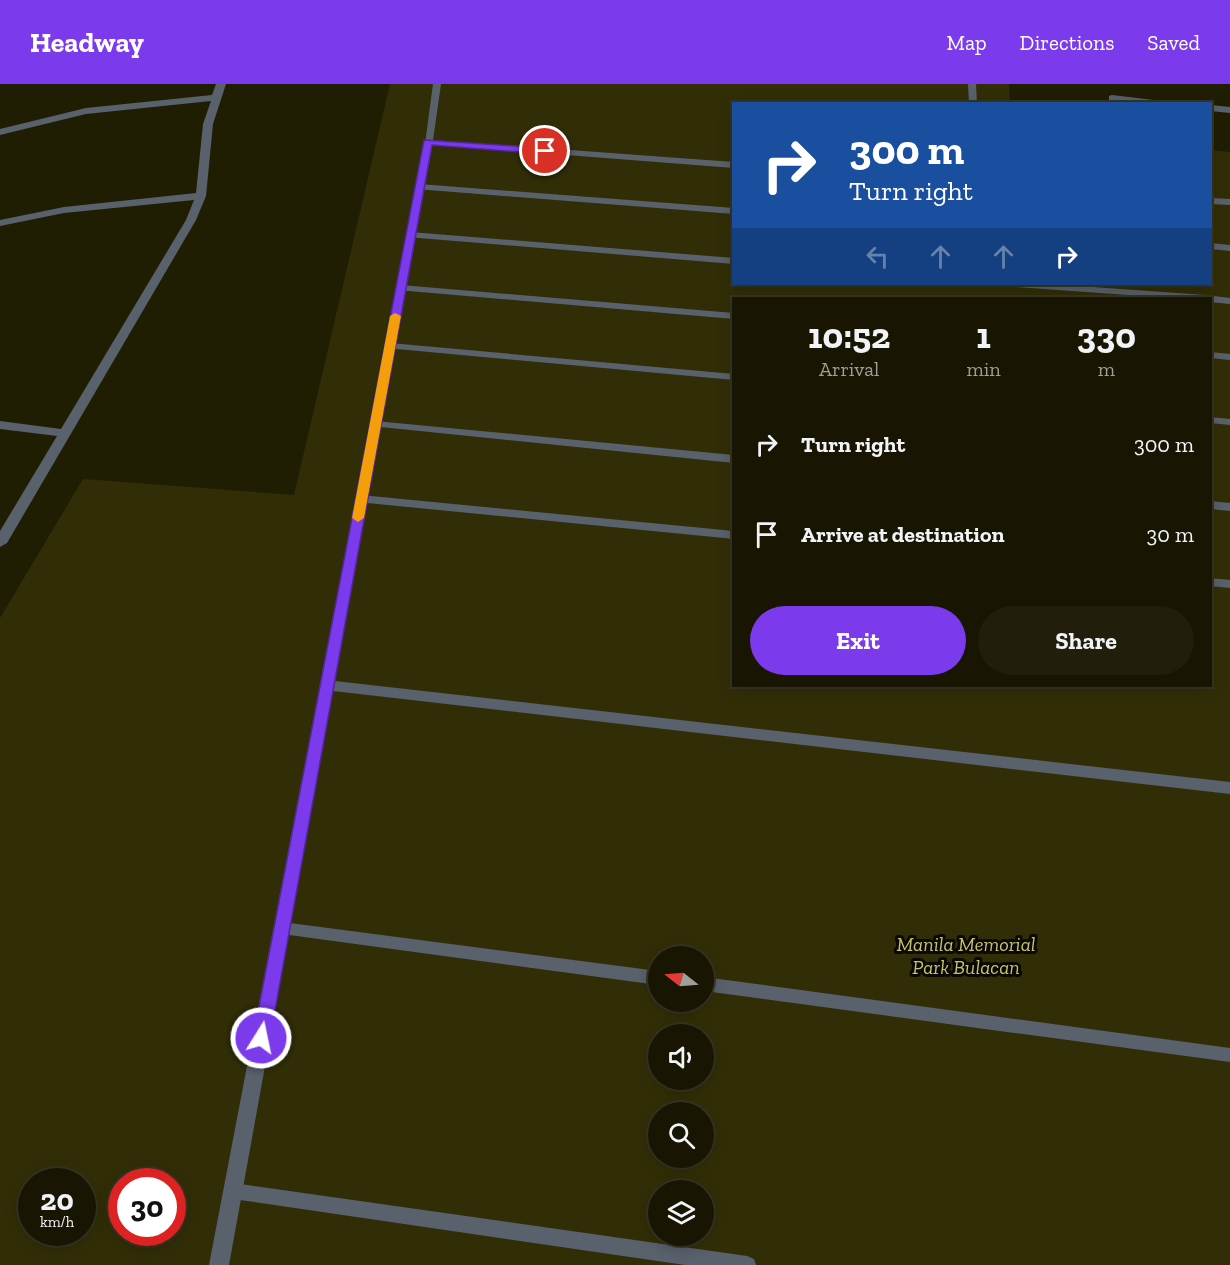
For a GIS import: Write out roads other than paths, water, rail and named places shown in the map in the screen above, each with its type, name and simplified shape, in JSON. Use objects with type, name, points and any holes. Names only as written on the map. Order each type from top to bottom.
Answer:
[{"type":"street","points":[[0,543],[191,220],[201,196],[208,124],[221,84]]},
{"type":"street","points":[[0,132],[86,111],[216,98]]},
{"type":"street","points":[[1112,98],[1145,102]]},
{"type":"street","points":[[1212,108],[1230,110]]},
{"type":"street","points":[[219,1265],[428,142]]},
{"type":"street","points":[[0,223],[64,210],[201,196]]},
{"type":"street","points":[[0,425],[66,433]]},
{"type":"street","points":[[327,685],[1230,788]]},
{"type":"lane","points":[[437,84],[428,142],[732,165]]},
{"type":"lane","points":[[972,84],[973,102]]},
{"type":"lane","points":[[419,187],[732,211]]},
{"type":"lane","points":[[1212,201],[1230,202]]},
{"type":"lane","points":[[410,235],[732,261]]},
{"type":"lane","points":[[1212,246],[1230,248]]},
{"type":"lane","points":[[1030,285],[1192,297]]},
{"type":"lane","points":[[401,288],[732,316]]},
{"type":"lane","points":[[1212,299],[1230,300]]},
{"type":"lane","points":[[390,346],[732,377]]},
{"type":"lane","points":[[1212,355],[1230,357]]},
{"type":"lane","points":[[1212,420],[1230,422]]},
{"type":"lane","points":[[375,424],[732,459]]},
{"type":"lane","points":[[361,499],[732,536]]},
{"type":"lane","points":[[1212,505],[1230,507]]},
{"type":"lane","points":[[1212,582],[1230,584]]},
{"type":"lane","points":[[282,928],[648,977]]},
{"type":"lane","points":[[714,985],[1230,1055]]},
{"type":"lane","points":[[233,1191],[747,1265]]},
{"type":"park label","name":"Manila Memorial Park Bulacan","points":[[966,956]]}]
